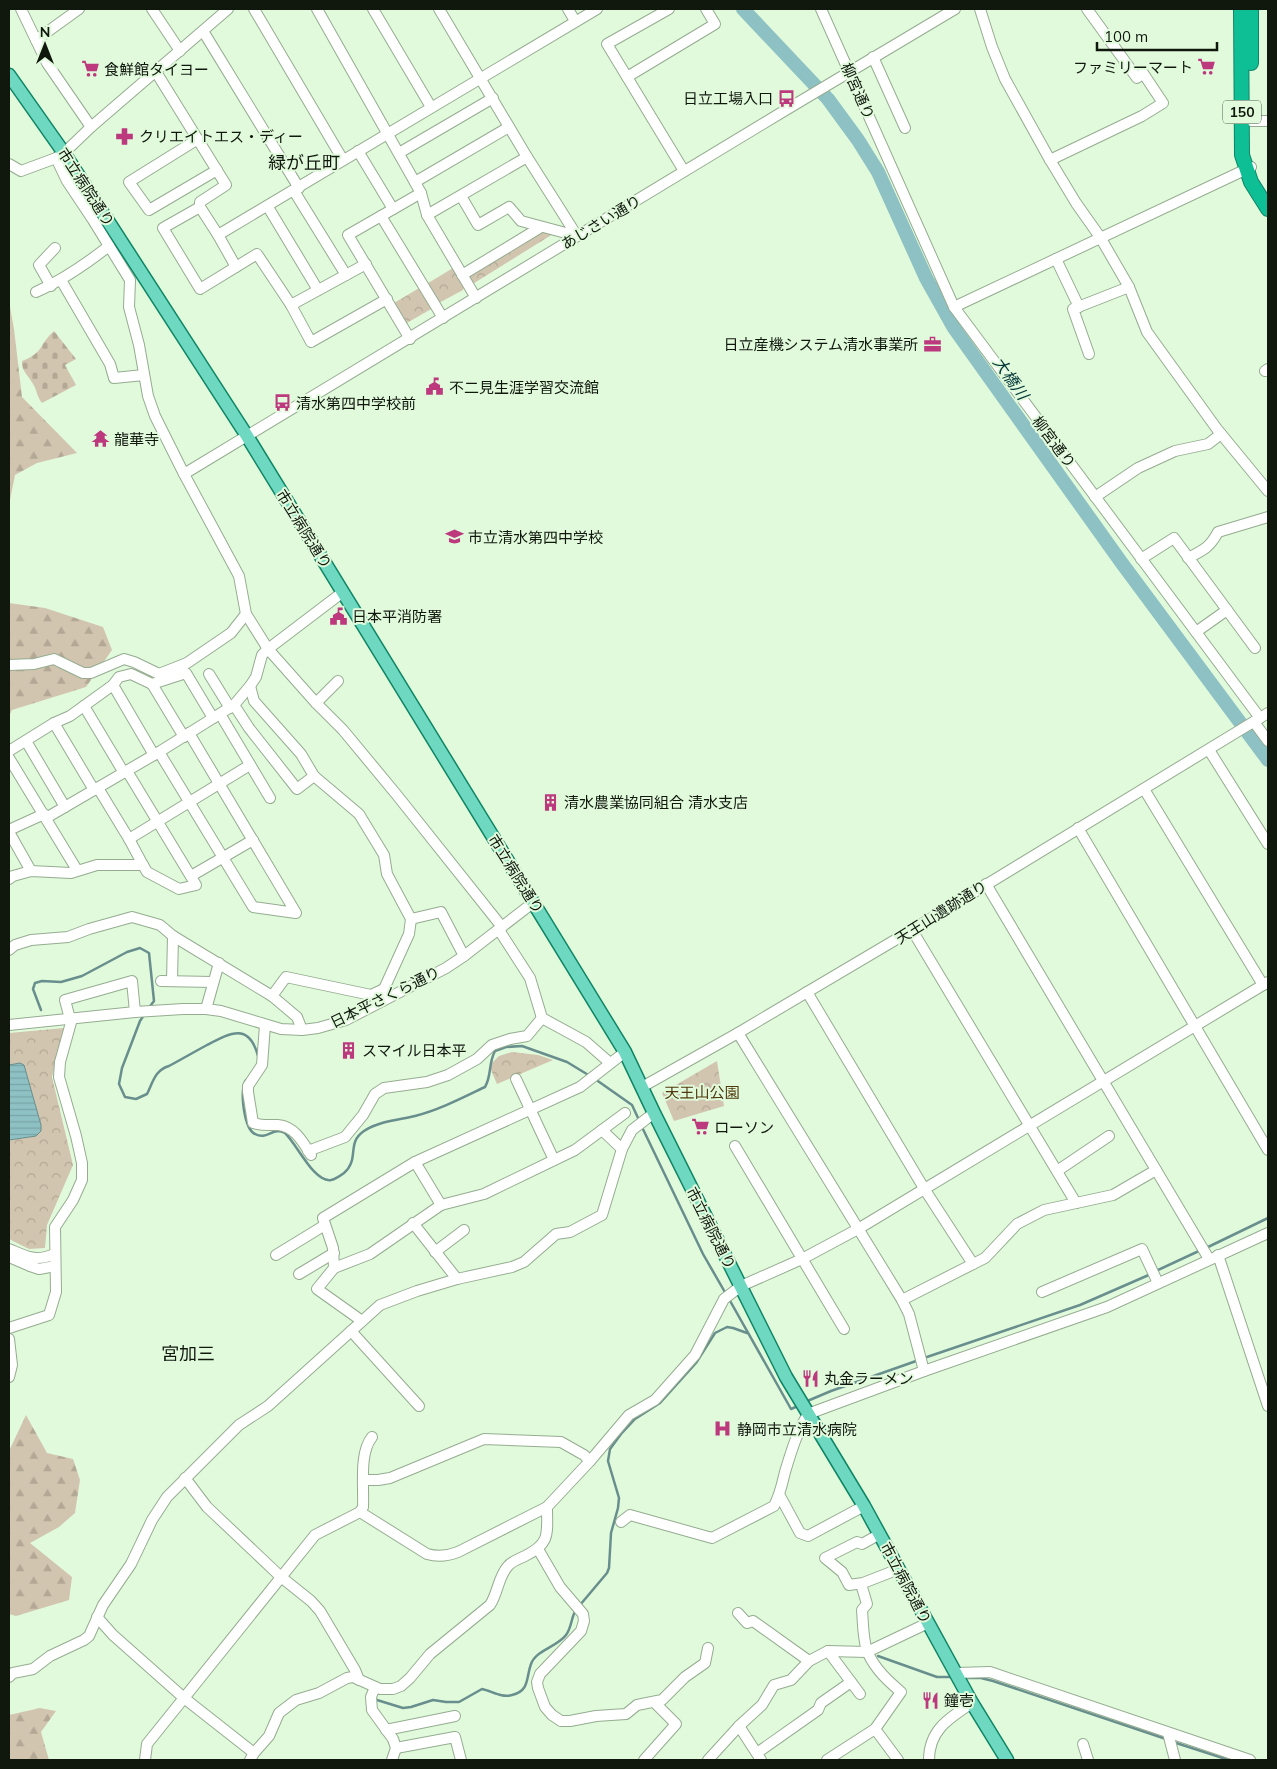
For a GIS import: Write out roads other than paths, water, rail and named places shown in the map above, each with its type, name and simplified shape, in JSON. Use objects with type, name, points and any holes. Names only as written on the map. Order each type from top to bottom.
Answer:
[{"type":"highway","name":"150","points":[[1241,9],[1242,155],[1249,168],[1268,193]]},
{"type":"highway","name":"150","points":[[1251,9],[1249,168],[1251,182],[1268,209]]},
{"type":"main road","name":"市立病院通り","points":[[9,74],[60,155],[247,436],[625,1052],[786,1377],[864,1506],[972,1703],[1007,1760]]},
{"type":"street","points":[[21,9],[47,63],[91,126]]},
{"type":"street","points":[[36,40],[80,9]]},
{"type":"street","points":[[152,9],[180,51]]},
{"type":"street","points":[[9,164],[21,171],[60,155],[91,126],[228,9]]},
{"type":"street","points":[[254,9],[343,160]]},
{"type":"street","points":[[317,9],[421,193],[427,216],[476,298]]},
{"type":"street","points":[[373,9],[431,107]]},
{"type":"street","points":[[439,9],[527,157],[577,236]]},
{"type":"street","points":[[568,9],[575,21]]},
{"type":"street","points":[[218,235],[268,207],[480,77],[597,9]]},
{"type":"street","points":[[669,9],[607,44],[684,171]]},
{"type":"street","points":[[627,77],[715,24],[706,9]]},
{"type":"street","name":"柳宮通り","points":[[821,9],[954,307],[1259,719],[1268,741]]},
{"type":"street","name":"あじさい通り","points":[[184,474],[410,339],[849,71],[955,9]]},
{"type":"street","points":[[980,9],[1005,79],[1050,160],[1076,203],[1100,237],[1129,287],[1147,332],[1221,434],[1268,491]]},
{"type":"street","points":[[1050,160],[1142,116],[1163,103],[1142,73],[1137,78],[1087,9]]},
{"type":"street","points":[[203,31],[346,275]]},
{"type":"street","points":[[873,57],[904,128]]},
{"type":"street","points":[[156,72],[226,185],[200,202],[200,207],[236,267]]},
{"type":"street","points":[[398,153],[493,98]]},
{"type":"street","points":[[1250,121],[1268,121]]},
{"type":"street","points":[[415,182],[509,127]]},
{"type":"street","points":[[198,139],[129,182],[149,210],[217,170]]},
{"type":"street","points":[[358,151],[393,209]]},
{"type":"street","points":[[60,155],[67,181],[130,280],[129,307],[139,345],[148,396],[155,416],[184,474],[239,576],[246,614],[268,649],[343,730],[501,928],[530,978],[542,1018],[586,1042],[610,1063]]},
{"type":"street","points":[[427,216],[527,157]]},
{"type":"street","points":[[954,307],[1249,168]]},
{"type":"street","points":[[410,339],[348,235],[421,193]]},
{"type":"street","points":[[461,196],[478,225],[510,207],[521,221],[577,236]]},
{"type":"street","points":[[200,207],[163,228],[200,289],[257,254],[291,305],[311,342],[387,299]]},
{"type":"street","points":[[268,207],[318,290]]},
{"type":"street","points":[[381,216],[443,318]]},
{"type":"street","points":[[462,275],[542,227]]},
{"type":"street","points":[[36,292],[51,286],[80,269],[109,246]]},
{"type":"street","points":[[51,286],[40,265],[55,248]]},
{"type":"street","points":[[1056,259],[1079,307]]},
{"type":"street","points":[[291,305],[366,264]]},
{"type":"street","points":[[61,280],[110,364],[114,378],[144,375]]},
{"type":"street","points":[[1089,354],[1073,310],[1129,287]]},
{"type":"street","points":[[1095,497],[1138,468],[1175,451],[1208,444],[1221,434]]},
{"type":"street","points":[[1188,558],[1207,549],[1218,532],[1268,517]]},
{"type":"street","points":[[1142,559],[1174,538],[1255,648]]},
{"type":"street","points":[[31,870],[9,831],[65,808],[232,706],[256,677],[262,655],[343,592]]},
{"type":"street","points":[[1196,632],[1227,610]]},
{"type":"street","points":[[9,665],[34,664],[54,659],[83,673],[91,673],[124,659],[159,674],[187,663],[231,633],[246,614]]},
{"type":"street","points":[[152,684],[186,673],[250,765],[270,798]]},
{"type":"street","points":[[9,751],[54,723],[70,716],[112,685],[119,677],[130,674],[152,684],[219,784],[296,913],[253,907],[189,802],[112,685]]},
{"type":"street","points":[[209,674],[296,789],[314,776]]},
{"type":"street","points":[[316,703],[338,681]]},
{"type":"street","points":[[250,686],[254,701],[301,754],[314,776],[359,814],[384,855],[387,874],[411,920],[409,934],[384,989],[383,1001]]},
{"type":"street","points":[[54,723],[129,839],[147,872],[179,889],[196,885],[158,821],[84,706]]},
{"type":"street","name":"天王山遺跡通り","points":[[642,1087],[738,1033],[912,930],[1078,828],[1239,733],[1259,719]]},
{"type":"street","points":[[26,741],[65,808]]},
{"type":"street","points":[[1209,750],[1268,844]]},
{"type":"street","points":[[9,758],[77,870]]},
{"type":"street","points":[[129,839],[250,765]]},
{"type":"street","points":[[360,1512],[427,1554],[444,1556],[458,1552],[547,1507],[630,1415],[655,1400],[695,1355],[724,1299],[740,1286],[802,1258],[858,1229],[1265,983],[1144,789]]},
{"type":"street","points":[[1078,828],[1268,1150]]},
{"type":"street","points":[[190,876],[253,840]]},
{"type":"street","points":[[10,875],[31,870],[70,873],[97,865],[143,865]]},
{"type":"street","points":[[986,884],[1156,1170],[1214,1257],[1268,1406]]},
{"type":"street","name":"日本平さくら通り","points":[[9,1025],[135,1012],[206,1009],[221,1011],[281,1029],[302,1030],[318,1028],[339,1022],[446,968],[534,902]]},
{"type":"street","points":[[411,920],[441,912],[464,956]]},
{"type":"street","points":[[9,950],[31,940],[68,937],[89,929],[132,918],[160,925],[173,936],[272,996],[297,1017],[302,1030]]},
{"type":"street","points":[[912,930],[1076,1203]]},
{"type":"street","points":[[172,981],[173,936]]},
{"type":"street","points":[[206,1009],[219,963]]},
{"type":"street","points":[[272,996],[286,977],[371,995],[384,989]]},
{"type":"street","points":[[9,1328],[49,1315],[56,1292],[55,1227],[73,1200],[82,1180],[82,1163],[76,1136],[59,1077],[60,1062],[71,1019],[64,1000],[132,981],[135,1012]]},
{"type":"street","points":[[161,981],[213,982]]},
{"type":"street","points":[[806,992],[925,1190],[973,1264]]},
{"type":"street","points":[[265,1025],[262,1065],[248,1086],[254,1124],[288,1127],[296,1134],[310,1153],[345,1137],[363,1115],[375,1094],[384,1088],[427,1082],[448,1075],[477,1059],[492,1045],[527,1036],[542,1018]]},
{"type":"street","points":[[738,1033],[902,1300],[909,1314],[924,1371]]},
{"type":"street","points":[[334,1268],[334,1253],[323,1218],[415,1162],[580,1087],[625,1052]]},
{"type":"street","points":[[516,1079],[554,1160]]},
{"type":"street","points":[[362,1321],[316,1289],[334,1268],[370,1254],[440,1205],[484,1194],[574,1150],[625,1113]]},
{"type":"street","points":[[9,1678],[13,1673],[33,1669],[50,1656],[89,1636],[103,1605],[131,1564],[157,1512],[167,1497],[239,1425],[268,1406],[380,1305],[457,1279],[512,1267],[524,1262],[556,1234],[570,1232],[602,1215],[622,1150],[632,1130],[654,1113]]},
{"type":"street","points":[[602,1130],[622,1150]]},
{"type":"street","points":[[1057,1171],[1109,1136]]},
{"type":"street","points":[[734,1146],[844,1329]]},
{"type":"street","points":[[415,1162],[440,1205]]},
{"type":"street","points":[[902,1300],[985,1258],[1017,1224],[1044,1210],[1113,1194],[1156,1170]]},
{"type":"street","points":[[413,1223],[457,1279]]},
{"type":"street","points":[[276,1255],[325,1225]]},
{"type":"street","points":[[435,1252],[464,1230]]},
{"type":"street","points":[[621,1522],[630,1515],[712,1538],[774,1506],[780,1496],[792,1450],[808,1414],[1107,1307],[1268,1232]]},
{"type":"street","points":[[9,1249],[40,1269],[55,1266]]},
{"type":"street","points":[[1042,1292],[1142,1249],[1158,1283]]},
{"type":"street","points":[[299,1274],[334,1253]]},
{"type":"street","points":[[9,1257],[31,1262],[55,1254]]},
{"type":"street","points":[[351,1331],[419,1406]]},
{"type":"street","points":[[9,1339],[12,1366],[9,1377]]},
{"type":"street","points":[[145,1760],[147,1744],[315,1535],[360,1512],[363,1506],[364,1456],[372,1437]]},
{"type":"street","points":[[364,1480],[390,1478],[484,1439],[561,1442],[584,1455],[590,1461]]},
{"type":"street","points":[[185,1478],[207,1507],[320,1611],[359,1680]]},
{"type":"street","points":[[780,1496],[800,1533],[808,1536],[864,1506]]},
{"type":"street","points":[[97,1617],[112,1635],[252,1756],[269,1736],[279,1713],[296,1700],[319,1693],[347,1678],[353,1677],[386,1690],[401,1686],[430,1654],[490,1605],[494,1600],[502,1575],[508,1566],[538,1549],[545,1540],[547,1507]]},
{"type":"street","points":[[880,1534],[862,1544],[857,1542],[825,1558],[842,1572],[849,1585],[861,1584],[898,1569]]},
{"type":"street","points":[[538,1549],[560,1587],[583,1614],[584,1621],[581,1631],[538,1678],[538,1688],[545,1707],[561,1721],[626,1714],[637,1705],[662,1700],[685,1677],[705,1663],[708,1648]]},
{"type":"street","points":[[827,1760],[875,1729],[901,1692],[876,1667],[867,1652],[862,1610],[867,1604],[861,1584]]},
{"type":"street","points":[[738,1614],[747,1623],[753,1621],[809,1661]]},
{"type":"street","points":[[708,1760],[739,1726],[762,1705],[774,1685],[791,1680],[809,1661],[828,1651],[867,1652],[928,1623]]},
{"type":"street","points":[[828,1651],[860,1694]]},
{"type":"street","points":[[956,1673],[990,1672],[1250,1760]]},
{"type":"street","points":[[739,1726],[759,1757],[818,1710],[821,1703],[851,1682]]},
{"type":"street","points":[[375,1687],[371,1697],[372,1710],[393,1739],[396,1748],[392,1760]]},
{"type":"street","points":[[644,1760],[676,1724],[654,1702]]},
{"type":"street","points":[[929,1760],[930,1746],[937,1730],[972,1703]]},
{"type":"street","points":[[386,1730],[455,1716]]},
{"type":"street","points":[[875,1729],[897,1760]]},
{"type":"street","points":[[1168,1733],[1174,1760]]},
{"type":"street","points":[[396,1748],[455,1737],[461,1760]]},
{"type":"street","points":[[1082,1744],[1088,1760]]},
{"type":"water","points":[[20,1063],[24,1065],[41,1131],[36,1136],[9,1140],[9,1065]]},
{"type":"waterway","name":"大橋川","points":[[743,9],[828,99],[858,140],[878,172],[926,278],[954,328],[1121,562],[1268,760]]},
{"type":"waterway","points":[[41,1010],[33,989],[35,983],[42,981],[61,982],[82,976],[127,952],[140,948],[149,953],[154,1001],[148,1009]]},
{"type":"waterway","points":[[144,1015],[122,1068],[119,1084],[125,1097],[136,1099],[147,1094],[160,1070],[231,1034],[244,1034],[249,1038],[258,1056]]},
{"type":"waterway","points":[[246,1080],[243,1100],[245,1117],[251,1131],[262,1136],[278,1131],[285,1133],[312,1169],[318,1175],[331,1180],[349,1168],[356,1141],[364,1131],[382,1123],[433,1110],[485,1087],[495,1051],[506,1047],[522,1046],[567,1062],[590,1076]]},
{"type":"waterway","points":[[595,1079],[632,1105],[639,1120]]},
{"type":"waterway","points":[[641,1125],[703,1254],[726,1294]]},
{"type":"waterway","points":[[1206,1248],[1268,1218]]},
{"type":"waterway","points":[[1156,1271],[1201,1250]]},
{"type":"waterway","points":[[924,1358],[1080,1305],[1151,1274]]},
{"type":"waterway","points":[[729,1299],[791,1409],[798,1406]]},
{"type":"waterway","points":[[580,1605],[607,1573],[609,1568],[611,1533],[619,1498],[608,1461],[610,1449],[635,1419],[660,1403],[696,1363],[715,1333],[727,1327],[747,1333]]},
{"type":"waterway","points":[[805,1402],[919,1360]]},
{"type":"waterway","points":[[377,1700],[403,1708],[433,1700],[459,1702],[482,1689],[504,1696],[518,1693],[525,1687],[534,1659],[566,1635],[576,1610]]},
{"type":"waterway","points":[[878,1656],[937,1677],[953,1677]]},
{"type":"waterway","points":[[963,1678],[981,1678],[993,1681],[1166,1739]]},
{"type":"waterway","points":[[1173,1742],[1229,1760]]},
{"type":"place","name":"ファミリーマート","points":[[1207,67]]},
{"type":"place","name":"食鮮館タイヨー","points":[[90,69]]},
{"type":"place","name":"日立工場入口","points":[[787,98]]},
{"type":"place","name":"クリエイトエス・ディー","points":[[125,136]]},
{"type":"place","name":"日立産機システム清水事業所","points":[[932,344]]},
{"type":"place","name":"不二見生涯学習交流館","points":[[435,387]]},
{"type":"place","name":"清水第四中学校前","points":[[282,403]]},
{"type":"place","name":"龍華寺","points":[[100,439]]},
{"type":"place","name":"市立清水第四中学校","points":[[454,537]]},
{"type":"place","name":"日本平消防署","points":[[338,616]]},
{"type":"place","name":"清水農業協同組合 清水支店","points":[[550,802]]},
{"type":"place","name":"スマイル日本平","points":[[348,1050]]},
{"type":"place","name":"ローソン","points":[[700,1127]]},
{"type":"place","name":"丸金ラーメン","points":[[810,1378]]},
{"type":"place","name":"静岡市立清水病院","points":[[723,1429]]},
{"type":"place","name":"鐘壱","points":[[930,1700]]},
{"type":"district","name":"緑が丘町","points":[[304,162]]},
{"type":"district","name":"宮加三","points":[[188,1353]]},
{"type":"park label","name":"天王山公園","points":[[702,1092]]}]
